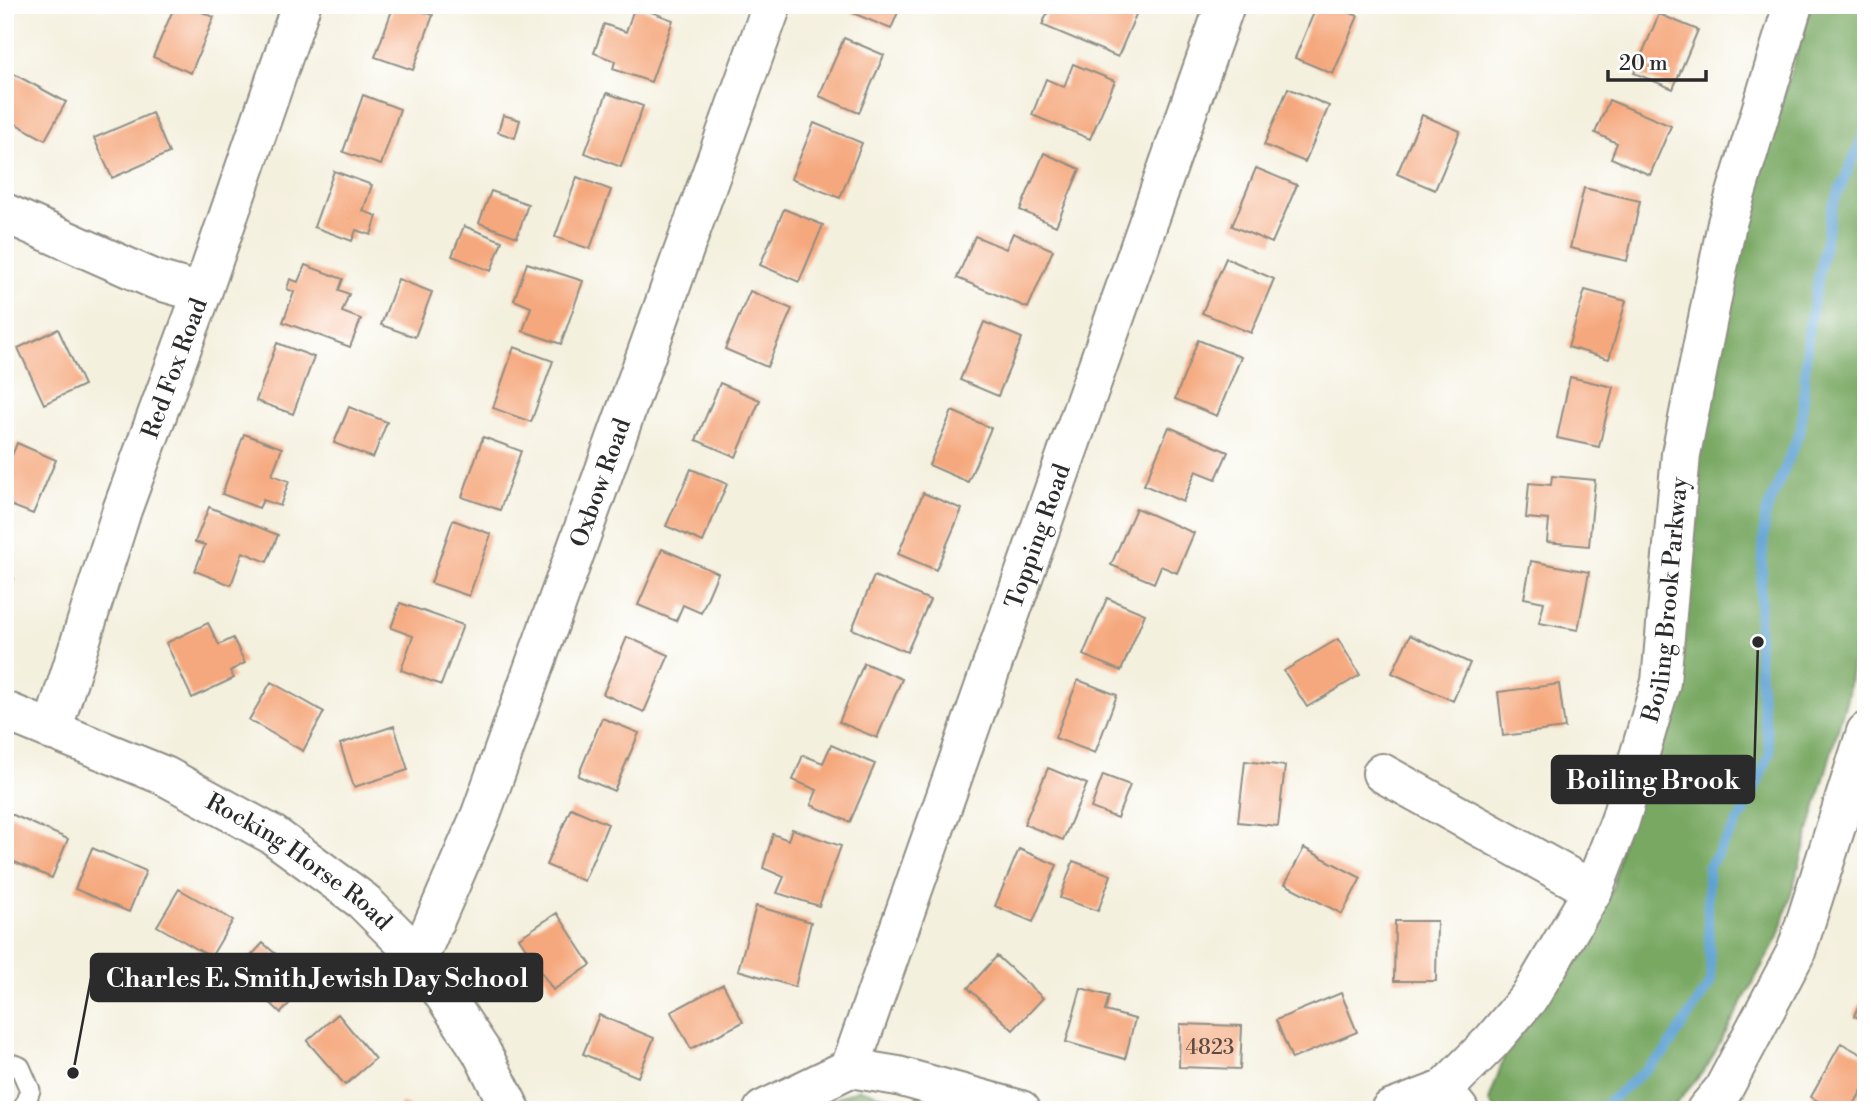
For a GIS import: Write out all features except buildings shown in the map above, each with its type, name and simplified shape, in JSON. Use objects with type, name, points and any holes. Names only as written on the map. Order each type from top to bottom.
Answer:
[{"type":"street","name":"Red Fox Road","points":[[52,731],[122,510],[202,293],[301,5]]},
{"type":"street","name":"Oxbow Road","points":[[419,957],[481,814],[772,5]]},
{"type":"street","name":"Topping Road","points":[[850,1068],[1225,5]]},
{"type":"street","name":"Boiling Brook Parkway","points":[[1390,1110],[1451,1100],[1492,1041],[1531,995],[1593,890],[1620,821],[1661,682],[1681,454],[1727,223],[1793,5]]},
{"type":"street","points":[[5,213],[156,280],[202,293]]},
{"type":"street","name":"Rocking Horse Road","points":[[5,711],[165,776],[273,835],[363,901],[419,957],[481,1051],[511,1110]]},
{"type":"street","points":[[1706,1110],[1723,1090],[1796,952],[1866,732]]},
{"type":"street","points":[[1382,774],[1593,890]]},
{"type":"street","points":[[763,1110],[850,1068],[898,1076],[1021,1110]]},
{"type":"lane","points":[[5,1062],[20,1067],[30,1090],[23,1110]]},
{"type":"green space","points":[[1811,5],[1866,5],[1866,548],[1848,694],[1780,933],[1707,1067],[1671,1110],[1496,1110],[1489,1101],[1506,1051],[1587,939],[1613,886],[1745,224]]},
{"type":"green space","points":[[859,1089],[933,1110],[807,1110]]},
{"type":"waterway","points":[[1599,1110],[1663,1055],[1711,982],[1708,868],[1746,809],[1770,753],[1762,702],[1758,642],[1765,516],[1801,429],[1808,332],[1832,207],[1866,130]]},
{"type":"place","name":"Boiling Brook","points":[[1758,642]]},
{"type":"place","name":"Charles E. Smith Jewish Day School","points":[[73,1073]]}]
